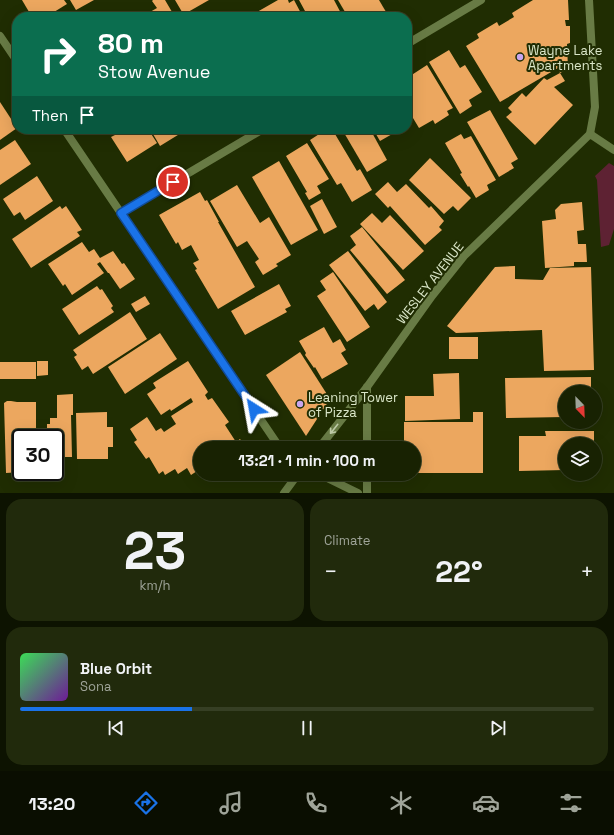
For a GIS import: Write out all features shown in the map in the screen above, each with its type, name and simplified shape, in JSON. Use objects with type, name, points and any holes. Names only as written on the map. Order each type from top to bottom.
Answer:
[{"type":"street","points":[[412,41],[481,0]]},
{"type":"street","points":[[589,0],[595,106],[590,134],[614,150]]},
{"type":"street","points":[[0,36],[12,54]]},
{"type":"street","points":[[67,134],[275,441]]},
{"type":"street","points":[[121,213],[255,134]]},
{"type":"street","name":"WESLEY AVENUE","points":[[324,441],[367,387],[432,296],[464,256],[590,134]]},
{"type":"street","points":[[367,387],[367,441]]},
{"type":"street","points":[[284,493],[293,481]]},
{"type":"street","points":[[333,481],[358,493]]},
{"type":"street","points":[[367,481],[367,493]]},
{"type":"shaded area","points":[[609,163],[614,166],[614,229],[609,245],[601,247],[597,180],[595,176]]},
{"type":"building","points":[[22,0],[64,0],[67,4],[54,12],[29,12]]},
{"type":"building","points":[[70,0],[94,0],[76,10]]},
{"type":"building","points":[[165,0],[172,12],[150,12],[157,8],[152,1]]},
{"type":"building","points":[[175,0],[209,0],[188,12],[182,12]]},
{"type":"building","points":[[278,0],[288,0],[289,3],[294,0],[300,12],[257,12]]},
{"type":"building","points":[[299,0],[334,0],[340,12],[304,12],[305,11]]},
{"type":"building","points":[[338,0],[379,0],[386,12],[345,12]]},
{"type":"building","name":"Wayne Lake Apartments","points":[[533,0],[568,0],[569,20],[565,20],[566,26],[570,26],[570,43],[567,44],[568,69],[560,73],[558,68],[500,102],[466,46],[479,38],[477,34],[497,22],[499,26],[514,17],[512,13]]},
{"type":"building","points":[[449,50],[460,68],[465,65],[482,92],[469,100],[472,106],[460,114],[429,62]]},
{"type":"building","points":[[427,65],[453,108],[447,111],[449,115],[435,124],[433,120],[419,128],[412,116],[412,75]]},
{"type":"building","points":[[560,73],[565,81],[554,87],[573,105],[535,145],[506,117],[512,112],[508,108],[522,93],[526,97],[544,78],[547,80]]},
{"type":"building","points":[[0,102],[12,120],[12,132],[0,140]]},
{"type":"building","points":[[490,110],[518,159],[511,163],[514,168],[499,177],[467,122]]},
{"type":"building","points":[[114,134],[151,134],[157,143],[127,162],[111,137]]},
{"type":"building","points":[[153,134],[180,134],[160,146]]},
{"type":"building","points":[[319,134],[335,134],[357,171],[360,169],[372,190],[352,202],[341,183],[337,185],[310,140]]},
{"type":"building","points":[[345,134],[373,134],[387,160],[367,172]]},
{"type":"building","points":[[376,134],[392,134],[380,141]]},
{"type":"building","points":[[461,134],[464,139],[471,136],[496,180],[487,185],[489,190],[476,198],[460,174],[462,173],[445,143]]},
{"type":"building","points":[[15,140],[31,164],[0,185],[0,150]]},
{"type":"building","points":[[307,143],[329,179],[317,186],[321,193],[309,200],[305,193],[307,192],[286,156]]},
{"type":"building","points":[[430,158],[471,198],[458,211],[453,206],[444,214],[409,180]]},
{"type":"building","points":[[279,161],[318,230],[291,245],[252,177]]},
{"type":"building","points":[[37,176],[53,201],[25,220],[20,212],[14,216],[3,199]]},
{"type":"building","points":[[388,182],[397,192],[406,184],[429,208],[431,206],[444,221],[439,227],[442,230],[425,245],[390,206],[388,208],[375,194]]},
{"type":"building","points":[[237,185],[260,223],[269,217],[291,255],[276,264],[278,266],[263,275],[255,262],[259,259],[247,241],[237,247],[210,201]]},
{"type":"building","points":[[200,192],[205,201],[207,200],[255,287],[218,309],[195,270],[197,269],[193,263],[199,260],[191,245],[182,250],[178,242],[176,244],[159,215]]},
{"type":"building","points":[[322,199],[337,227],[324,234],[310,206]]},
{"type":"building","points":[[582,202],[584,230],[577,231],[578,244],[586,244],[587,262],[574,262],[574,266],[545,268],[542,221],[556,219],[555,210],[561,204]]},
{"type":"building","points":[[60,206],[62,209],[66,206],[82,230],[77,232],[80,236],[31,268],[12,239]]},
{"type":"building","points":[[372,213],[382,223],[390,215],[424,251],[403,270],[360,224]]},
{"type":"building","points":[[362,227],[405,280],[387,294],[350,250],[356,245],[350,236]]},
{"type":"building","points":[[82,242],[89,252],[94,249],[100,258],[113,251],[122,264],[124,263],[135,279],[120,289],[100,262],[97,264],[104,273],[72,295],[65,284],[63,286],[48,264]]},
{"type":"building","points":[[348,251],[387,302],[378,310],[374,304],[365,311],[329,265]]},
{"type":"building","points":[[515,266],[515,279],[543,280],[550,268],[591,267],[594,370],[544,371],[542,330],[456,333],[447,326],[495,267]]},
{"type":"building","points":[[333,272],[370,327],[347,342],[317,296],[326,290],[320,281]]},
{"type":"building","points":[[279,284],[291,306],[285,309],[287,312],[245,335],[231,311]]},
{"type":"building","points":[[97,286],[100,290],[102,289],[113,306],[111,308],[114,312],[79,335],[62,309]]},
{"type":"building","points":[[145,296],[150,304],[136,312],[131,304]]},
{"type":"building","points":[[130,312],[147,339],[93,374],[88,366],[82,370],[74,357],[77,355],[73,350]]},
{"type":"building","points":[[324,327],[333,343],[340,339],[346,350],[341,353],[348,364],[322,379],[315,367],[314,368],[305,355],[306,353],[299,341]]},
{"type":"building","points":[[160,333],[177,359],[125,394],[108,367]]},
{"type":"building","points":[[449,337],[478,337],[478,359],[449,359]]},
{"type":"building","points":[[300,352],[330,399],[306,436],[266,375]]},
{"type":"building","points":[[37,361],[48,361],[48,375],[37,376]]},
{"type":"building","points":[[188,361],[208,392],[205,395],[208,400],[212,398],[229,422],[225,425],[235,441],[193,441],[193,474],[191,475],[187,468],[178,474],[175,469],[165,475],[163,471],[159,474],[149,457],[146,459],[134,442],[137,440],[130,429],[147,417],[156,431],[161,428],[164,432],[176,424],[171,416],[193,402],[191,398],[171,411],[170,409],[161,415],[147,394],[156,388],[153,383]]},
{"type":"building","points":[[0,362],[36,362],[36,379],[0,379]]},
{"type":"building","points":[[459,373],[460,419],[405,421],[405,396],[434,396],[433,374]]},
{"type":"building","points":[[591,377],[591,385],[558,385],[558,417],[506,418],[505,378]]},
{"type":"building","points":[[73,394],[73,415],[71,415],[72,457],[64,457],[64,429],[47,429],[47,424],[50,424],[50,418],[57,418],[57,395]]},
{"type":"building","points":[[7,401],[36,402],[36,429],[12,429],[12,473],[6,473],[4,403]]},
{"type":"building","points":[[107,412],[107,427],[113,427],[113,447],[108,447],[108,459],[77,459],[76,413]]},
{"type":"building","points":[[473,412],[483,412],[483,473],[421,473],[421,441],[404,441],[404,422],[473,422]]},
{"type":"building","points":[[545,431],[594,431],[594,437],[558,437],[558,470],[519,471],[519,436],[546,436]]},
{"type":"place","name":"Wayne Lake Apartments","points":[[520,57]]},
{"type":"place","name":"Leaning Tower of Pizza","points":[[300,404]]},
{"type":"route","points":[[173,182],[121,213],[254,409]]}]
